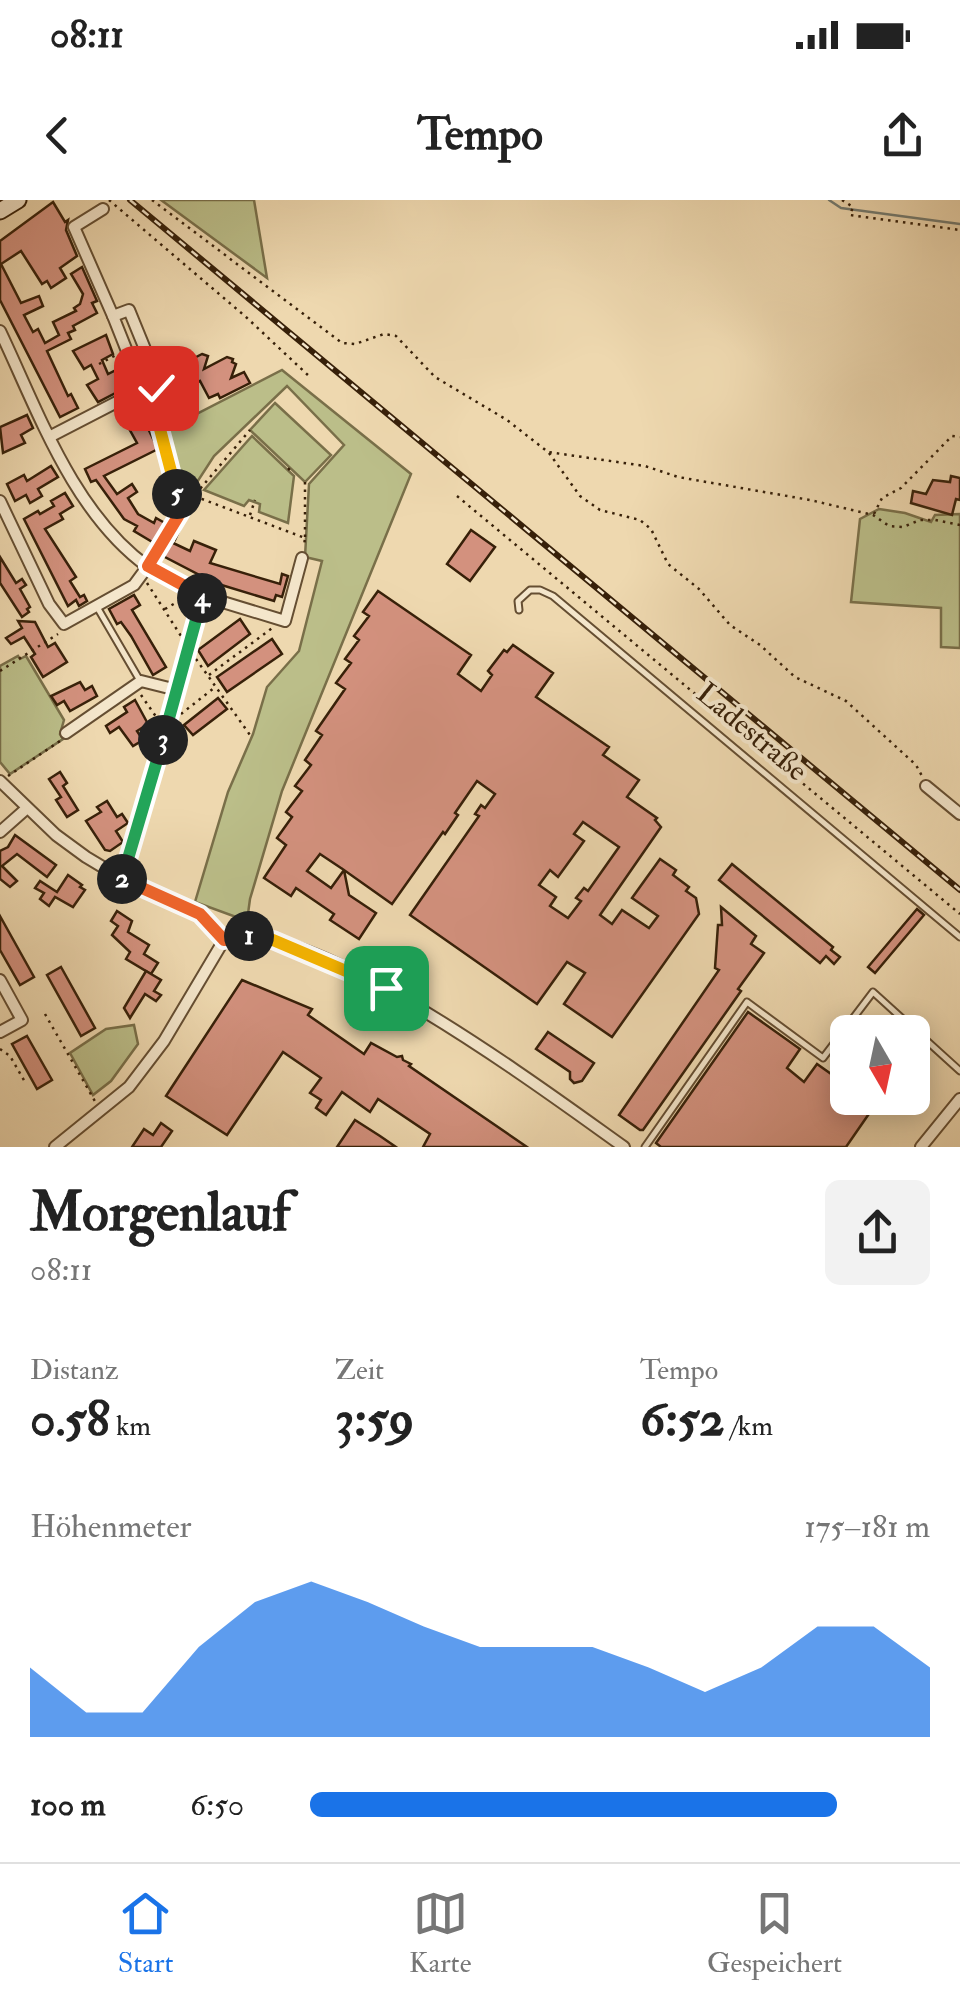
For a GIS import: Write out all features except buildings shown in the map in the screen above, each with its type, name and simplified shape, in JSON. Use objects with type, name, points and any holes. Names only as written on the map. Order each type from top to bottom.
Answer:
[{"type":"street","points":[[106,204],[74,227],[126,350],[149,389]]},
{"type":"street","points":[[51,436],[158,382],[128,310],[113,316]]},
{"type":"street","points":[[1,337],[76,486],[101,519],[148,566],[199,594],[284,621],[302,558]]},
{"type":"street","points":[[0,501],[50,604],[64,624],[134,585],[148,566]]},
{"type":"street","points":[[121,878],[128,866],[166,731],[199,594]]},
{"type":"street","points":[[66,733],[141,682],[177,690]]},
{"type":"street","points":[[4,778],[26,809],[56,835],[121,878],[200,914],[224,940]]},
{"type":"street","points":[[926,786],[960,814]]},
{"type":"street","points":[[0,832],[26,809]]},
{"type":"street","points":[[224,940],[250,936],[273,940],[386,988],[509,1065],[624,1147]]},
{"type":"street","points":[[56,1147],[129,1087],[185,1008],[224,940]]},
{"type":"street","points":[[0,980],[22,1020],[0,1032]]},
{"type":"street","points":[[921,1147],[960,1098]]},
{"type":"lane","name":"Ladestraße","points":[[519,610],[518,601],[530,590],[554,596],[960,937]]},
{"type":"lane","points":[[97,607],[141,682]]},
{"type":"lane","points":[[645,1147],[747,1002],[823,1058],[873,992],[960,1071]]},
{"type":"path","points":[[152,200],[342,343],[355,344],[384,334],[396,336],[435,377],[508,420],[548,452],[580,496],[600,510],[640,520],[651,529],[668,564],[699,589],[730,626],[760,644],[795,677],[846,701],[916,764],[926,786]]},
{"type":"path","points":[[842,200],[852,207],[850,215],[960,230]]},
{"type":"path","points":[[106,204],[246,316],[310,377]]},
{"type":"path","points":[[98,364],[126,350]]},
{"type":"path","points":[[149,389],[176,402],[198,391]]},
{"type":"path","points":[[149,389],[182,510]]},
{"type":"path","points":[[148,566],[182,510],[250,430]]},
{"type":"path","points":[[874,515],[882,498],[901,488],[952,436],[960,438]]},
{"type":"path","points":[[548,452],[645,466],[678,477],[810,500],[874,515],[889,526],[903,527],[920,520],[960,525]]},
{"type":"path","points":[[302,558],[305,482]]},
{"type":"path","points":[[175,487],[305,538]]},
{"type":"path","points":[[200,498],[204,490]]},
{"type":"path","points":[[457,496],[960,914]]},
{"type":"path","points":[[249,517],[255,500]]},
{"type":"path","points":[[285,531],[288,523]]},
{"type":"path","points":[[164,610],[199,594]]},
{"type":"path","points":[[208,676],[273,629],[278,619]]},
{"type":"path","points":[[0,671],[60,633],[64,624]]},
{"type":"path","points":[[141,682],[140,692],[166,731]]},
{"type":"path","points":[[173,720],[216,687]]},
{"type":"path","points":[[4,778],[63,739],[66,733]]},
{"type":"path","points":[[45,1014],[96,1105]]},
{"type":"path","points":[[0,1049],[10,1056],[24,1082]]},
{"type":"green space","points":[[161,200],[254,200],[267,278]]},
{"type":"green space","points":[[282,370],[411,474],[282,791],[247,921],[195,902],[228,792],[253,734],[267,687],[299,651],[322,561],[305,557],[309,484],[344,445],[287,386],[214,456],[177,513],[158,434]]},
{"type":"green space","points":[[275,403],[331,455],[305,482],[250,430]]},
{"type":"green space","points":[[252,436],[294,476],[288,523],[259,512],[260,504],[249,500],[244,506],[204,490]]},
{"type":"green space","points":[[879,509],[931,522],[935,515],[960,514],[960,648],[941,647],[941,608],[851,602],[860,519]]},
{"type":"green space","points":[[26,656],[64,720],[60,734],[63,739],[10,774],[0,762],[0,666]]},
{"type":"green space","points":[[134,1025],[138,1044],[111,1081],[93,1095],[70,1053],[106,1029]]},
{"type":"waterway","points":[[829,200],[841,208],[960,224]]},
{"type":"railway","points":[[130,200],[960,890]]},
{"type":"route","points":[[156,388],[150,391],[182,510],[148,566],[203,596],[128,866],[121,878],[200,914],[224,940],[250,936],[273,940],[386,988]]}]
